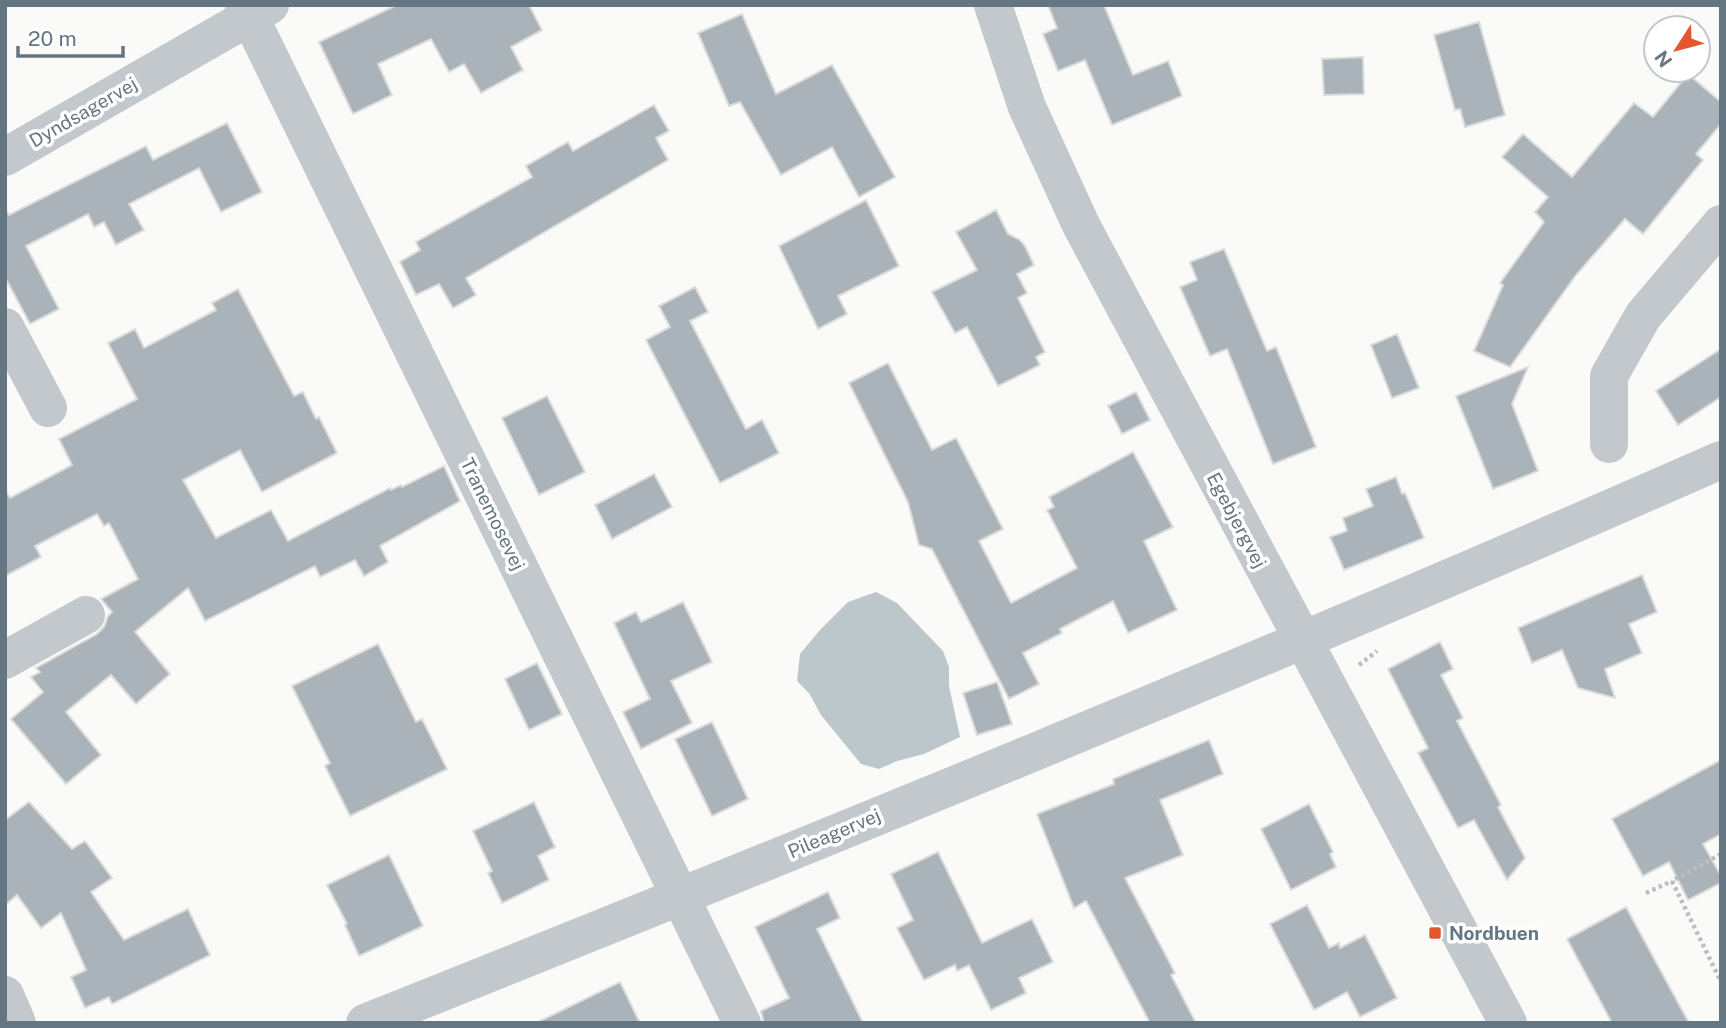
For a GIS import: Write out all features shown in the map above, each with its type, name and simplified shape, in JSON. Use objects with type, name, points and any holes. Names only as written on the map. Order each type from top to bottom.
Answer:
[{"type":"street","name":"Egebjergvej","points":[[993,5],[1027,107],[1081,225],[1508,1023]]},
{"type":"street","name":"Dyndsagervej","points":[[5,157],[255,9]]},
{"type":"street","name":"Tranemosevej","points":[[255,9],[742,1023]]},
{"type":"street","points":[[1609,444],[1609,376],[1643,316],[1721,225]]},
{"type":"street","points":[[5,327],[48,408]]},
{"type":"street","points":[[1301,639],[1721,460]]},
{"type":"street","points":[[5,660],[86,615]]},
{"type":"street","name":"Pileagervej","points":[[365,1023],[680,897],[1301,639]]},
{"type":"street","points":[[5,995],[17,1023]]},
{"type":"path","points":[[1646,893],[1721,854]]},
{"type":"path","points":[[1672,881],[1721,982]]},
{"type":"shaded area","points":[[876,592],[897,603],[943,651],[949,667],[949,686],[960,737],[924,754],[879,769],[861,764],[821,715],[809,693],[797,681],[800,654],[820,630],[848,602]]},
{"type":"building","points":[[397,5],[529,5],[542,30],[511,47],[523,70],[481,93],[464,64],[449,72],[431,39],[378,64],[392,95],[353,114],[319,42]]},
{"type":"building","points":[[1048,5],[1104,5],[1133,75],[1168,61],[1182,96],[1112,125],[1085,60],[1058,71],[1043,34],[1057,28]]},
{"type":"building","points":[[742,14],[776,94],[832,65],[895,177],[859,197],[832,147],[781,175],[740,102],[729,106],[698,33]]},
{"type":"building","points":[[1479,22],[1505,115],[1465,127],[1460,109],[1455,110],[1434,35]]},
{"type":"building","points":[[1363,57],[1364,94],[1324,95],[1322,59]]},
{"type":"building","points":[[1680,84],[1700,84],[1721,102],[1721,124],[1696,154],[1703,160],[1643,234],[1625,219],[1576,275],[1510,367],[1474,351],[1503,285],[1500,283],[1544,222],[1535,212],[1548,197],[1502,157],[1523,134],[1572,177],[1634,103],[1653,117]]},
{"type":"building","points":[[654,105],[669,131],[656,138],[668,160],[466,278],[476,295],[453,308],[439,284],[416,295],[400,262],[420,250],[416,242],[532,177],[526,166],[568,142],[573,151]]},
{"type":"building","points":[[227,123],[262,192],[221,212],[199,168],[129,204],[144,230],[116,245],[104,222],[94,227],[88,214],[26,246],[59,309],[30,324],[5,277],[5,208],[9,215],[146,146],[153,160]]},
{"type":"building","points":[[866,200],[899,266],[838,296],[847,314],[818,329],[779,246]]},
{"type":"building","points":[[996,210],[1008,234],[1020,240],[1034,265],[1017,274],[1027,293],[1018,298],[1045,352],[1036,357],[1040,365],[998,386],[967,327],[955,333],[932,292],[977,270],[956,232]]},
{"type":"building","points":[[1224,249],[1267,351],[1276,347],[1316,447],[1273,464],[1227,349],[1210,356],[1180,287],[1197,280],[1190,262]]},
{"type":"building","points":[[695,287],[708,312],[690,321],[746,429],[762,420],[779,453],[720,483],[646,340],[670,327],[659,306]]},
{"type":"building","points":[[238,289],[294,396],[303,392],[337,453],[262,492],[240,450],[183,480],[216,538],[271,510],[288,541],[390,488],[402,487],[444,466],[460,501],[380,546],[388,562],[364,576],[355,560],[320,577],[315,566],[205,621],[188,588],[135,632],[170,674],[136,704],[111,675],[66,712],[101,755],[66,784],[11,719],[43,692],[31,677],[40,672],[36,668],[97,634],[112,612],[101,599],[138,579],[109,523],[104,526],[97,514],[35,546],[41,557],[5,576],[5,490],[10,498],[72,465],[59,439],[137,399],[108,343],[135,329],[144,348],[216,310],[212,303]]},
{"type":"building","points":[[1397,334],[1419,388],[1392,398],[1371,345]]},
{"type":"building","points":[[1721,349],[1721,397],[1678,425],[1656,391]]},
{"type":"building","points":[[888,363],[932,450],[956,438],[1003,529],[979,541],[1011,603],[1077,568],[1047,510],[1054,507],[1049,497],[1133,452],[1173,527],[1144,541],[1177,610],[1128,633],[1113,601],[1060,629],[1062,633],[1023,653],[1039,684],[1009,699],[932,549],[919,545],[908,502],[849,383]]},
{"type":"building","points":[[1528,367],[1512,404],[1538,471],[1493,489],[1456,396]]},
{"type":"building","points":[[1136,392],[1150,420],[1122,434],[1108,406]]},
{"type":"building","points":[[547,396],[585,472],[539,495],[502,418]]},
{"type":"building","points":[[654,474],[672,507],[612,539],[595,505]]},
{"type":"building","points":[[1396,477],[1424,538],[1344,570],[1330,537],[1347,531],[1343,518],[1373,506],[1366,489]]},
{"type":"building","points":[[1642,575],[1657,612],[1629,624],[1642,653],[1605,669],[1615,698],[1578,688],[1562,650],[1532,663],[1518,628]]},
{"type":"building","points":[[683,602],[712,662],[671,681],[692,723],[641,749],[623,712],[650,699],[614,623],[636,612],[641,622]]},
{"type":"building","points":[[1440,642],[1453,669],[1441,675],[1463,718],[1457,721],[1525,858],[1507,880],[1474,820],[1458,828],[1418,753],[1428,748],[1388,669]]},
{"type":"building","points":[[378,644],[416,722],[422,719],[447,769],[350,816],[325,766],[330,763],[292,686]]},
{"type":"building","points":[[537,663],[562,714],[529,730],[505,679]]},
{"type":"building","points":[[997,682],[1012,724],[977,735],[963,693]]},
{"type":"building","points":[[712,722],[748,799],[712,816],[675,739]]},
{"type":"building","points":[[1209,740],[1223,774],[1160,800],[1183,855],[1125,878],[1175,973],[1171,975],[1196,1023],[1150,1023],[1086,901],[1074,908],[1037,814],[1114,784],[1113,779]]},
{"type":"building","points":[[1721,760],[1721,834],[1703,844],[1721,876],[1721,883],[1688,900],[1669,862],[1643,876],[1612,819]]},
{"type":"building","points":[[29,802],[72,849],[85,841],[112,878],[91,892],[124,940],[188,909],[210,955],[112,1004],[109,997],[85,1008],[71,977],[86,970],[61,913],[41,928],[17,895],[5,905],[5,820]]},
{"type":"building","points":[[534,802],[555,847],[538,856],[549,880],[502,903],[488,873],[492,871],[473,831]]},
{"type":"building","points":[[1309,804],[1333,852],[1330,854],[1336,867],[1291,890],[1261,829]]},
{"type":"building","points":[[938,852],[982,943],[1032,919],[1053,962],[1019,978],[1026,993],[991,1010],[969,965],[957,971],[955,965],[924,980],[897,928],[913,920],[891,874]]},
{"type":"building","points":[[389,855],[423,926],[359,956],[345,925],[347,924],[327,885]]},
{"type":"building","points":[[828,892],[840,918],[817,929],[863,1023],[764,1023],[761,1011],[789,998],[755,927]]},
{"type":"building","points":[[1307,905],[1329,948],[1339,943],[1340,948],[1365,935],[1397,998],[1360,1017],[1347,992],[1314,1010],[1270,924]]},
{"type":"building","points":[[1626,907],[1689,1023],[1612,1023],[1567,939]]},
{"type":"building","points":[[620,982],[640,1023],[536,1023]]},
{"type":"place","name":"Nordbuen","points":[[1435,933]]}]
